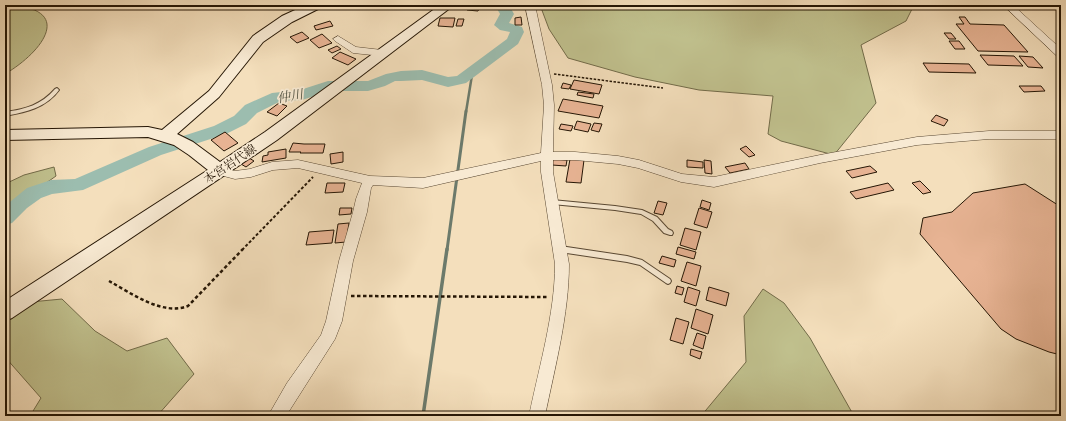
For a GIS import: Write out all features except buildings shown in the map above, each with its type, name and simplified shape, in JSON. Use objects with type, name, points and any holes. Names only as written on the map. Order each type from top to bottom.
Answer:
[{"type":"main road","points":[[177,140],[227,80],[258,38],[286,19],[316,5]]},
{"type":"main road","name":"本宮岩代線","points":[[5,312],[271,136],[448,5]]},
{"type":"main road","points":[[5,135],[148,132],[177,140],[220,171]]},
{"type":"street","points":[[530,5],[545,73],[549,105],[546,156],[560,249],[562,276],[555,326],[537,416]]},
{"type":"street","points":[[1008,5],[1061,54]]},
{"type":"street","points":[[338,39],[353,50],[382,53]]},
{"type":"street","points":[[220,171],[242,174],[251,173],[272,166],[298,164],[370,180],[423,183],[546,156],[574,156],[618,160],[639,164],[681,178],[714,182],[820,159],[917,141],[989,136],[1061,135]]},
{"type":"street","points":[[276,416],[293,388],[327,339],[334,321],[346,261],[360,212],[362,199],[365,188],[370,180]]},
{"type":"lane","points":[[5,114],[26,111],[43,104],[50,99],[57,90]]},
{"type":"lane","points":[[552,202],[642,212],[654,219],[670,233]]},
{"type":"lane","points":[[560,249],[627,259],[642,263],[668,281]]},
{"type":"path","points":[[545,73],[663,88]]},
{"type":"path","points":[[109,281],[162,306],[173,309],[182,309],[188,306],[320,168]]},
{"type":"path","points":[[340,296],[558,297]]},
{"type":"green space","points":[[5,5],[27,8],[40,13],[46,22],[46,32],[41,43],[31,54],[19,65],[5,74]]},
{"type":"green space","points":[[540,5],[914,5],[906,21],[861,45],[876,103],[834,155],[781,141],[768,134],[773,96],[699,90],[635,77],[568,58],[549,29]]},
{"type":"green space","points":[[54,167],[56,176],[5,212],[5,184],[24,175]]},
{"type":"green space","points":[[763,289],[784,303],[810,338],[854,416],[701,416],[746,362],[744,316]]},
{"type":"green space","points":[[62,299],[95,331],[127,351],[167,338],[194,374],[157,416],[30,416],[41,398],[5,357],[5,324],[20,303]]},
{"type":"waterway","name":"仲川","points":[[5,218],[20,203],[34,193],[51,187],[77,185],[155,151],[220,130],[240,120],[251,109],[278,96],[302,95],[328,86],[368,86],[380,83],[391,77],[401,76],[422,75],[448,82],[461,80],[513,41],[517,30],[501,25],[507,14],[502,5]]},
{"type":"waterway","points":[[461,80],[472,75],[466,112]]},
{"type":"waterway","points":[[447,250],[466,111]]},
{"type":"waterway","points":[[423,416],[447,249]]}]
